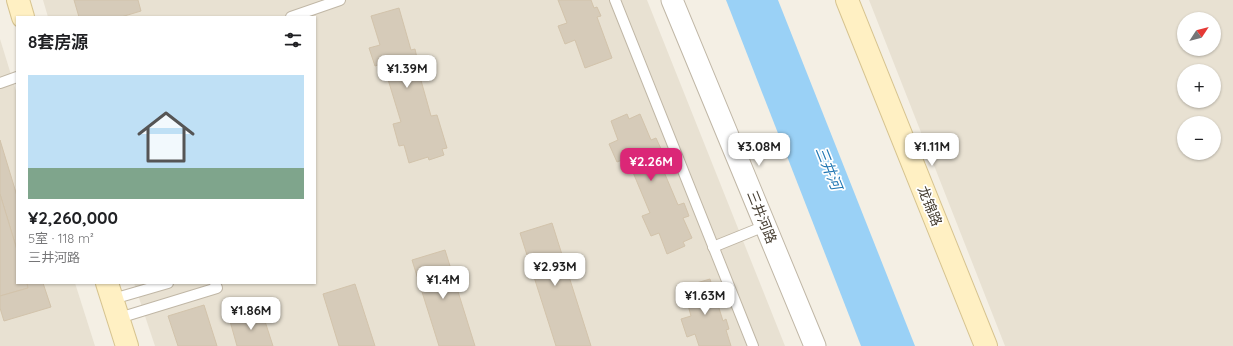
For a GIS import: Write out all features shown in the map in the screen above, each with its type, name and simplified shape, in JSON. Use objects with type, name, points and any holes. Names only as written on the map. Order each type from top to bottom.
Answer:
[{"type":"main road","points":[[18,0],[23,16]]},
{"type":"main road","name":"龙锦路","points":[[833,0],[970,346]]},
{"type":"main road","name":"龙锦路","points":[[847,0],[986,346]]},
{"type":"main road","points":[[113,300],[127,346]]},
{"type":"street","name":"三井河路","points":[[672,0],[815,346]]},
{"type":"lane","points":[[294,16],[340,0]]},
{"type":"lane","points":[[615,0],[753,346]]},
{"type":"lane","points":[[0,83],[16,77]]},
{"type":"lane","points":[[713,247],[766,226]]},
{"type":"lane","points":[[113,300],[165,284]]},
{"type":"lane","points":[[113,300],[216,286]]},
{"type":"shaded area","points":[[43,0],[647,0],[785,346],[155,346],[134,284],[316,284],[316,16],[48,16]]},
{"type":"shaded area","points":[[869,0],[1233,0],[1233,346],[1005,346]]},
{"type":"shaded area","points":[[0,39],[16,91],[16,284],[75,284],[95,346],[0,346]]},
{"type":"water","name":"三井河","points":[[726,0],[778,0],[915,346],[861,346]]},
{"type":"building","points":[[74,0],[138,0],[141,11],[124,16],[79,16]]},
{"type":"building","points":[[558,0],[591,0],[594,8],[597,7],[601,16],[597,17],[612,58],[585,68],[575,40],[565,44],[558,26],[567,23]]},
{"type":"building","points":[[399,8],[411,50],[415,49],[417,58],[415,59],[431,116],[437,115],[447,148],[442,149],[444,155],[429,160],[428,157],[409,163],[404,145],[399,146],[393,124],[401,122],[383,63],[375,66],[369,48],[380,45],[371,16]]},
{"type":"building","points":[[627,114],[629,119],[640,114],[651,140],[656,138],[662,151],[656,153],[678,205],[684,203],[689,216],[683,218],[692,238],[683,242],[685,246],[667,254],[659,233],[651,236],[642,216],[650,213],[627,158],[617,162],[609,144],[618,140],[611,121]]},
{"type":"building","points":[[0,140],[16,193],[16,247],[0,194]]},
{"type":"building","points":[[0,194],[16,247],[16,284],[27,284],[28,288],[0,296]]},
{"type":"building","points":[[552,223],[591,346],[556,346],[520,233]]},
{"type":"building","points":[[445,250],[475,346],[439,346],[412,260]]},
{"type":"building","points":[[710,279],[723,321],[726,319],[729,329],[726,330],[731,346],[699,346],[695,334],[687,337],[681,319],[691,316],[683,287]]},
{"type":"building","points":[[27,284],[43,284],[51,307],[4,321],[0,308],[0,296],[28,288]]},
{"type":"building","points":[[355,284],[375,346],[339,346],[323,294]]},
{"type":"building","points":[[204,305],[217,346],[178,346],[168,316]]},
{"type":"building","points":[[262,312],[273,346],[237,346],[230,321]]}]
